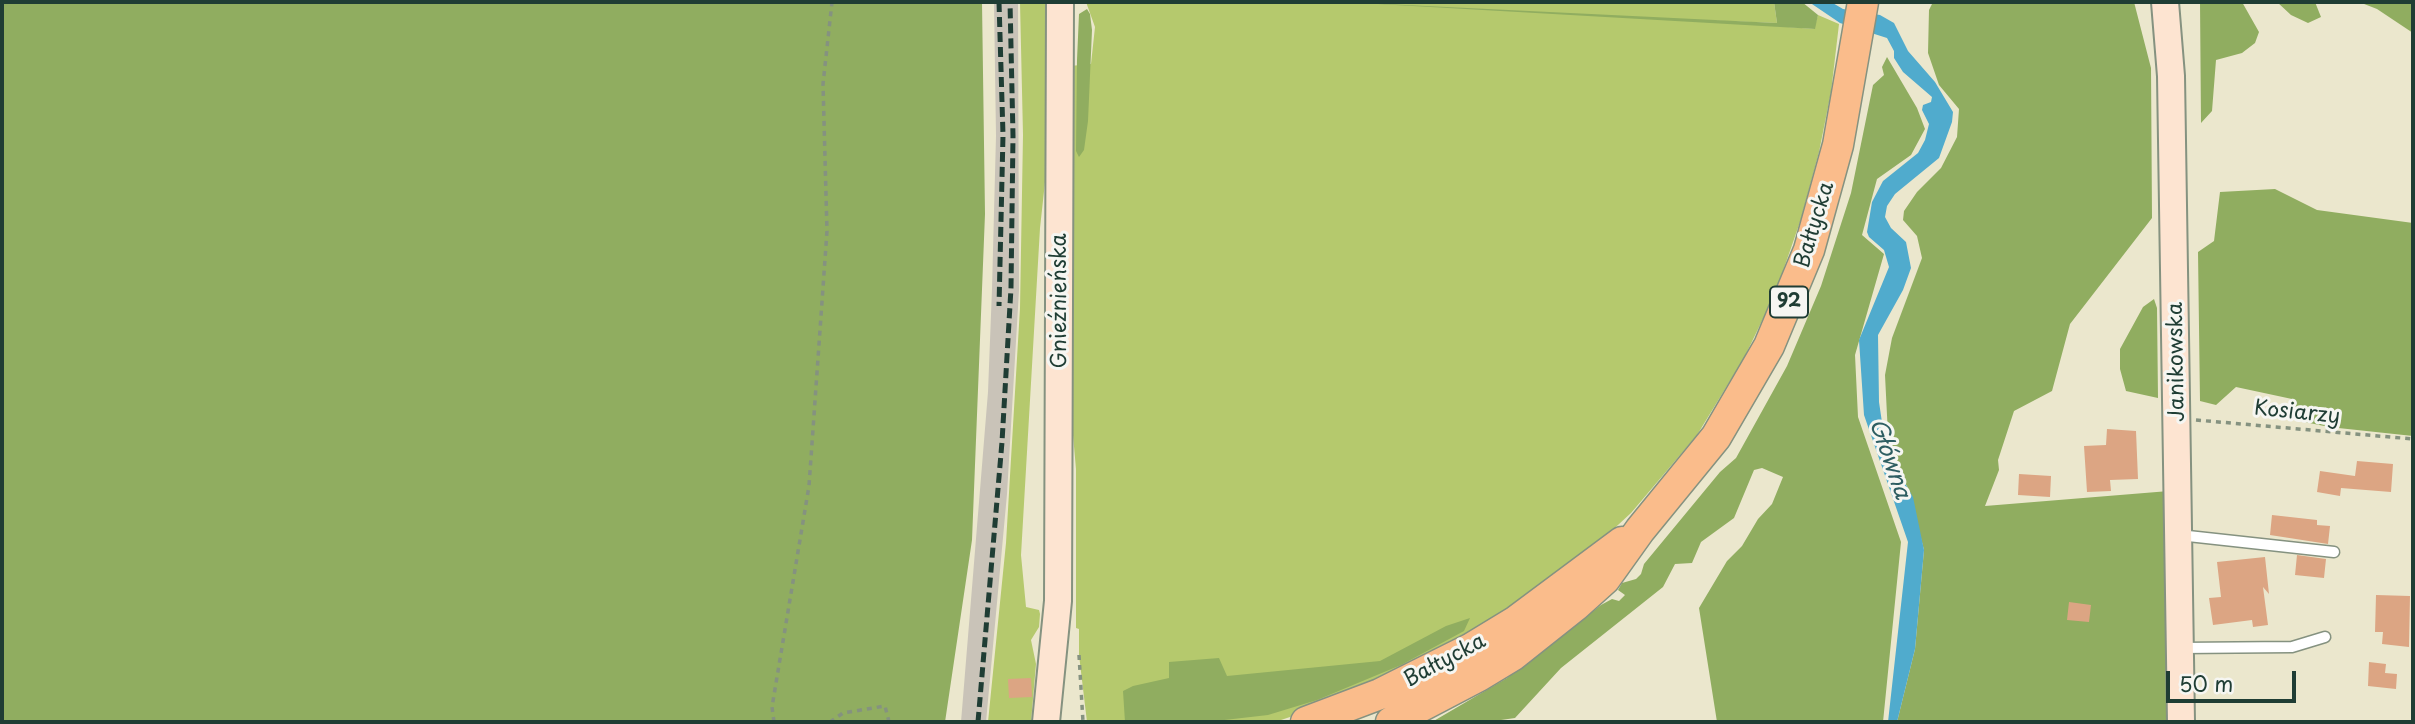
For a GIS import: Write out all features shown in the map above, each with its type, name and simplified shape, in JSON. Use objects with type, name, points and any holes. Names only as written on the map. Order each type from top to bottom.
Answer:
[{"type":"main road","name":"Bałtycka","points":[[1391,722],[1479,676],[1550,627],[1605,579],[1640,530],[1716,437],[1756,370],[1785,312],[1809,250],[1831,176],[1863,2]]},
{"type":"main road","name":"Bałtycka","points":[[1306,722],[1380,694],[1470,649],[1516,621],[1593,561],[1640,530]]},
{"type":"street","name":"Gnieźnieńska","points":[[1060,2],[1058,601],[1066,722]]},
{"type":"street","name":"Janikowska","points":[[2165,2],[2171,63],[2181,722]]},
{"type":"street","name":"Gnieźnieńska","points":[[1046,722],[1058,601]]},
{"type":"lane","points":[[2178,535],[2333,552]]},
{"type":"lane","points":[[2180,648],[2292,647],[2325,637]]},
{"type":"path","points":[[774,722],[772,707],[809,486],[827,231],[823,85],[832,2]]},
{"type":"path","name":"Kosiarzy","points":[[2178,419],[2413,439]]},
{"type":"path","points":[[1079,655],[1083,722]]},
{"type":"path","points":[[830,722],[843,713],[884,706],[889,722]]},
{"type":"shaded area","points":[[994,2],[1018,2],[1019,290],[1007,494],[986,722],[961,722],[988,392],[996,136]]},
{"type":"green space","points":[[2,2],[982,2],[985,214],[972,540],[945,722],[2,722]]},
{"type":"green space","points":[[1020,2],[1046,2],[1049,57],[1046,173],[1040,228],[1021,555],[1026,607],[1039,610],[1040,614],[1039,627],[1031,640],[1036,664],[1031,722],[988,722],[1006,543],[1020,308],[1023,135]]},
{"type":"green space","points":[[1086,2],[1774,2],[1777,23],[1698,20],[1814,29],[1818,15],[1839,24],[1831,92],[1819,152],[1801,219],[1775,294],[1744,358],[1697,435],[1631,513],[1581,559],[1502,617],[1317,708],[1275,722],[1087,722],[1079,655],[1079,629],[1076,628],[1076,469],[1070,401],[1070,66],[1091,64],[1095,27]]},
{"type":"green space","points":[[1343,2],[1777,23],[1774,2],[1802,2],[1818,15],[1815,29]]},
{"type":"green space","points":[[1933,2],[2134,2],[2151,68],[2152,218],[2070,324],[2052,391],[2014,411],[1998,460],[1999,470],[1985,506],[2169,491],[2172,722],[1897,722],[1915,649],[1924,550],[1908,488],[1895,466],[1884,436],[1888,435],[1885,375],[1892,338],[1922,258],[1917,236],[1903,220],[1904,211],[1917,192],[1941,168],[1957,137],[1959,109],[1939,85],[1928,53],[1929,10]]},
{"type":"green space","points":[[2200,2],[2242,2],[2259,32],[2255,43],[2242,53],[2216,60],[2212,111],[2201,123]]},
{"type":"green space","points":[[2277,2],[2315,2],[2321,17],[2308,23],[2291,15]]},
{"type":"green space","points":[[2359,2],[2413,3],[2413,33],[2377,9]]},
{"type":"green space","points":[[1087,9],[1092,30],[1088,121],[1084,150],[1079,157],[1076,151],[1079,14]]},
{"type":"green space","points":[[1887,57],[1917,108],[1925,129],[1911,155],[1877,179],[1862,235],[1884,254],[1855,355],[1858,417],[1901,542],[1883,722],[1717,722],[1699,608],[1727,561],[1742,546],[1758,519],[1772,504],[1783,477],[1762,468],[1754,470],[1734,518],[1701,542],[1692,563],[1675,564],[1663,587],[1561,668],[1515,718],[1487,722],[1432,722],[1507,678],[1601,605],[1612,599],[1619,601],[1625,595],[1618,590],[1622,583],[1636,579],[1641,574],[1644,564],[1720,472],[1736,458],[1787,366],[1821,286],[1851,193],[1873,85],[1884,75],[1882,67]]},
{"type":"green space","points":[[2275,189],[2317,210],[2413,223],[2413,436],[2329,427],[2295,420],[2292,399],[2236,387],[2216,405],[2200,401],[2198,252],[2214,241],[2220,192]]},
{"type":"green space","points":[[2154,299],[2157,308],[2158,398],[2126,391],[2120,369],[2120,349],[2143,307]]},
{"type":"green space","points":[[1470,618],[1464,631],[1401,665],[1317,700],[1268,715],[1207,722],[1125,722],[1123,691],[1169,678],[1169,662],[1219,658],[1227,676],[1380,661],[1446,626]]},
{"type":"water","name":"Główna","points":[[1809,2],[1831,2],[1843,9],[1880,15],[1894,23],[1908,51],[1935,82],[1953,112],[1939,158],[1895,194],[1887,206],[1885,217],[1891,228],[1906,242],[1911,268],[1903,290],[1878,335],[1879,402],[1884,436],[1895,466],[1913,497],[1924,550],[1915,649],[1897,722],[1888,722],[1908,542],[1864,415],[1859,340],[1889,267],[1884,250],[1867,232],[1872,202],[1883,181],[1918,153],[1929,124],[1922,110],[1923,105],[1931,102],[1932,97],[1903,72],[1894,58],[1894,51],[1887,38],[1840,23]]},
{"type":"building","points":[[2107,429],[2136,431],[2138,479],[2110,480],[2111,491],[2087,492],[2084,446],[2106,445]]},
{"type":"building","points":[[2357,461],[2393,464],[2391,492],[2341,488],[2340,496],[2317,492],[2320,471],[2355,476]]},
{"type":"building","points":[[2019,474],[2051,476],[2050,497],[2018,495]]},
{"type":"building","points":[[2272,515],[2317,520],[2317,525],[2330,526],[2328,544],[2270,535]]},
{"type":"building","points":[[2297,555],[2326,559],[2324,578],[2295,575]]},
{"type":"building","points":[[2265,557],[2269,594],[2263,587],[2268,625],[2253,627],[2252,620],[2213,625],[2209,598],[2221,597],[2217,562]]},
{"type":"building","points":[[2376,595],[2410,596],[2409,647],[2382,644],[2383,632],[2375,632]]},
{"type":"building","points":[[2069,602],[2091,605],[2089,622],[2067,620]]},
{"type":"building","points":[[2369,662],[2386,664],[2385,673],[2397,674],[2396,689],[2368,686]]},
{"type":"building","points":[[1031,678],[1032,697],[1009,698],[1008,679]]},
{"type":"railway","points":[[999,2],[1003,135],[999,306]]},
{"type":"railway","points":[[978,722],[1002,442],[1011,288],[1013,136],[1010,2]]}]
